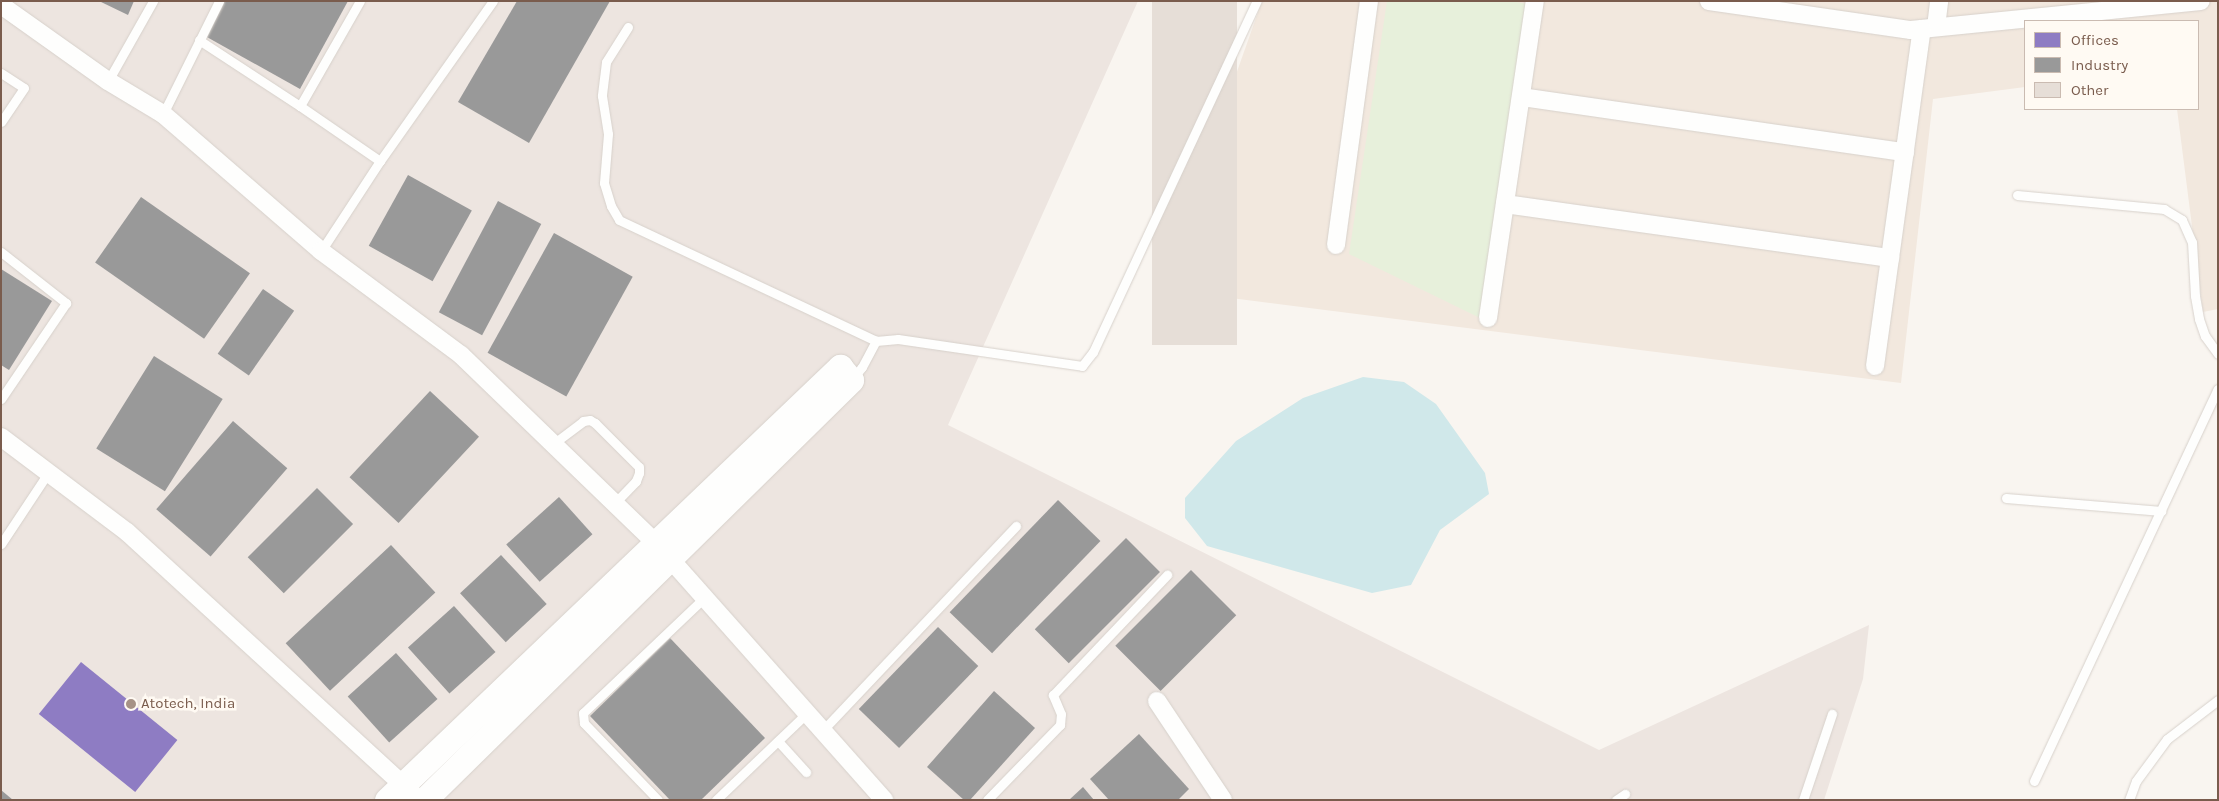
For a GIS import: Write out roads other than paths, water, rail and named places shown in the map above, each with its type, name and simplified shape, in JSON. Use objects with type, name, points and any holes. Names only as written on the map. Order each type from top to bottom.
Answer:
[{"type":"street","points":[[1336,245],[1369,1]]},
{"type":"street","points":[[1488,318],[1535,1]]},
{"type":"street","points":[[1709,1],[1911,30],[2201,1]]},
{"type":"street","points":[[1875,366],[1905,152],[1929,28],[1939,1]]},
{"type":"street","points":[[1,5],[108,81],[163,114],[321,251],[461,355],[663,550],[884,800]]},
{"type":"street","points":[[1521,97],[1905,152]]},
{"type":"street","points":[[1505,204],[1890,258]]},
{"type":"street","points":[[1,437],[127,532],[402,795],[663,550],[846,373]]},
{"type":"street","points":[[424,800],[663,550]]},
{"type":"street","points":[[1157,701],[1224,800]]},
{"type":"lane","points":[[108,81],[153,1]]},
{"type":"lane","points":[[163,114],[219,1]]},
{"type":"lane","points":[[300,106],[360,1]]},
{"type":"lane","points":[[321,251],[380,161],[493,1]]},
{"type":"lane","points":[[628,27],[606,62],[602,96],[608,134],[604,183],[611,206],[619,220],[876,341],[898,339],[1082,366],[1093,352],[1257,1]]},
{"type":"lane","points":[[199,40],[380,161]]},
{"type":"lane","points":[[1,73],[24,88],[1,122]]},
{"type":"lane","points":[[2017,195],[2164,209],[2178,216],[2188,230],[2192,242],[2195,296],[2199,319],[2205,336],[2218,354]]},
{"type":"lane","points":[[1,252],[66,302],[1,399]]},
{"type":"lane","points":[[846,373],[862,366],[876,341]]},
{"type":"lane","points":[[2034,781],[2218,389]]},
{"type":"lane","points":[[553,444],[584,420],[595,423],[638,467],[640,473],[636,481],[615,503]]},
{"type":"lane","points":[[1,544],[48,473]]},
{"type":"lane","points":[[2006,498],[2161,511]]},
{"type":"lane","points":[[822,730],[1016,526]]},
{"type":"lane","points":[[987,800],[1060,725],[1061,714],[1054,695],[1167,575]]},
{"type":"lane","points":[[658,800],[584,723],[583,713],[587,707],[705,597]]},
{"type":"lane","points":[[2129,800],[2136,781],[2167,739],[2218,700]]},
{"type":"lane","points":[[716,800],[807,713]]},
{"type":"lane","points":[[1803,800],[1832,714]]},
{"type":"lane","points":[[778,741],[806,772]]},
{"type":"lane","points":[[1616,800],[1625,794]]},
{"type":"water","points":[[1363,377],[1404,382],[1436,404],[1485,473],[1489,494],[1440,530],[1411,585],[1372,593],[1207,546],[1185,518],[1185,498],[1236,441],[1303,398]]},
{"type":"place","name":"Atotech, India","points":[[131,704]]}]
